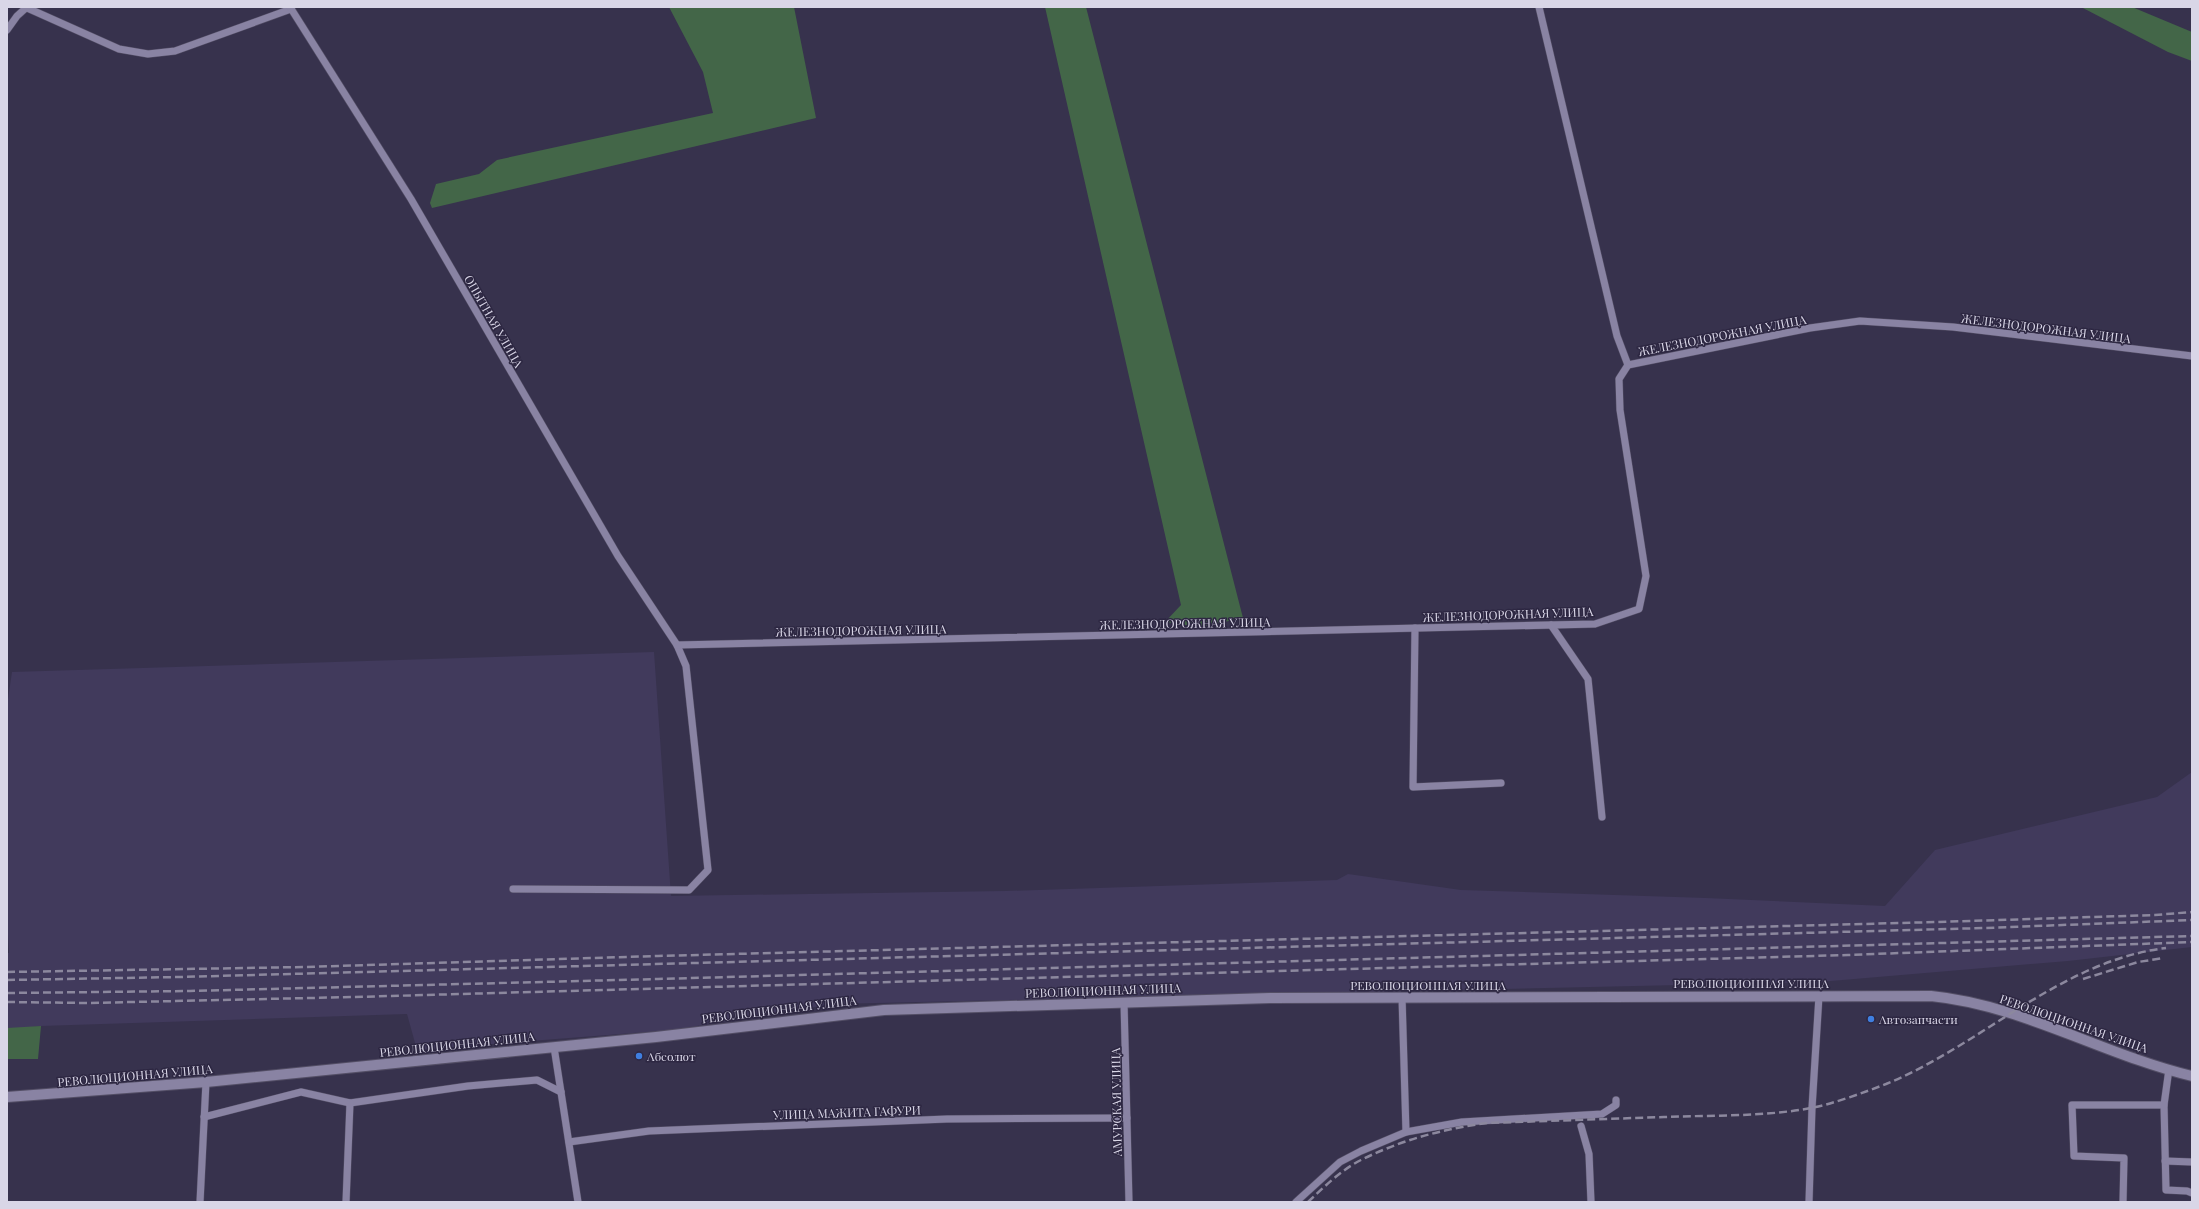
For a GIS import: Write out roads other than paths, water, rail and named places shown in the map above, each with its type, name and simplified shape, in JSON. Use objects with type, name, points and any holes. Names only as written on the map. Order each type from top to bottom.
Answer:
[{"type":"main road","name":"РЕВОЛЮЦИОННАЯ УЛИЦА","points":[[7,1097],[206,1082],[554,1047],[884,1010],[1124,1002],[1402,998],[1908,995],[1957,998],[2011,1014],[2192,1076]]},
{"type":"street","name":"ОПЫТНАЯ УЛИЦА","points":[[7,30],[17,16],[26,7],[119,49],[148,54],[176,51],[290,8],[411,199],[618,556],[677,646],[686,666],[708,870],[689,890],[514,889]]},
{"type":"street","points":[[1539,7],[1617,336],[1628,365]]},
{"type":"street","name":"ЖЕЛЕЗНОДОРОЖНАЯ УЛИЦА","points":[[677,646],[1595,624],[1639,609],[1646,576],[1620,410],[1619,379],[1628,365],[1810,328],[1860,321],[1953,327],[2192,356]]},
{"type":"street","points":[[1550,625],[1588,679],[1602,817]]},
{"type":"street","points":[[1415,628],[1413,787],[1501,783]]},
{"type":"street","points":[[1809,1202],[1812,1108],[1819,996]]},
{"type":"street","points":[[1402,998],[1406,1132]]},
{"type":"street","name":"АМУРСКАЯ УЛИЦА","points":[[1124,1002],[1129,1202]]},
{"type":"street","points":[[554,1047],[578,1202]]},
{"type":"street","points":[[2169,1069],[2164,1105],[2166,1190],[2187,1191],[2192,1194]]},
{"type":"street","points":[[204,1117],[301,1092],[350,1103],[468,1086],[537,1080],[561,1092]]},
{"type":"street","points":[[200,1202],[206,1082]]},
{"type":"street","points":[[1296,1202],[1340,1162],[1361,1151],[1406,1132],[1462,1122],[1602,1114],[1616,1105],[1616,1100]]},
{"type":"street","points":[[346,1202],[350,1103]]},
{"type":"street","points":[[2123,1202],[2124,1158],[2074,1156],[2072,1106],[2164,1105]]},
{"type":"street","name":"УЛИЦА МАЖИТА ГАФУРИ","points":[[569,1142],[649,1131],[947,1119],[1127,1118]]},
{"type":"street","points":[[1581,1126],[1589,1154],[1591,1202]]},
{"type":"street","points":[[2165,1161],[2192,1162]]},
{"type":"railway","points":[[7,972],[305,967],[658,956],[1937,922],[2155,915],[2192,912]]},
{"type":"railway","points":[[7,980],[179,977],[1985,928],[2192,920]]},
{"type":"railway","points":[[7,993],[190,991],[658,979],[2192,936]]},
{"type":"railway","points":[[7,1002],[88,1003],[354,997],[1848,955],[2192,942]]},
{"type":"railway","points":[[1308,1202],[1340,1174],[1361,1160],[1407,1141],[1454,1128],[1487,1123],[1775,1113],[1829,1104],[1886,1084],[1921,1067],[1955,1048],[2056,986],[2091,969],[2127,956],[2166,948]]},
{"type":"railway","points":[[2083,979],[2138,962],[2164,958]]},
{"type":"place","name":"Автозапчасти","points":[[1871,1019]]},
{"type":"place","name":"Абсолют","points":[[639,1056]]}]
